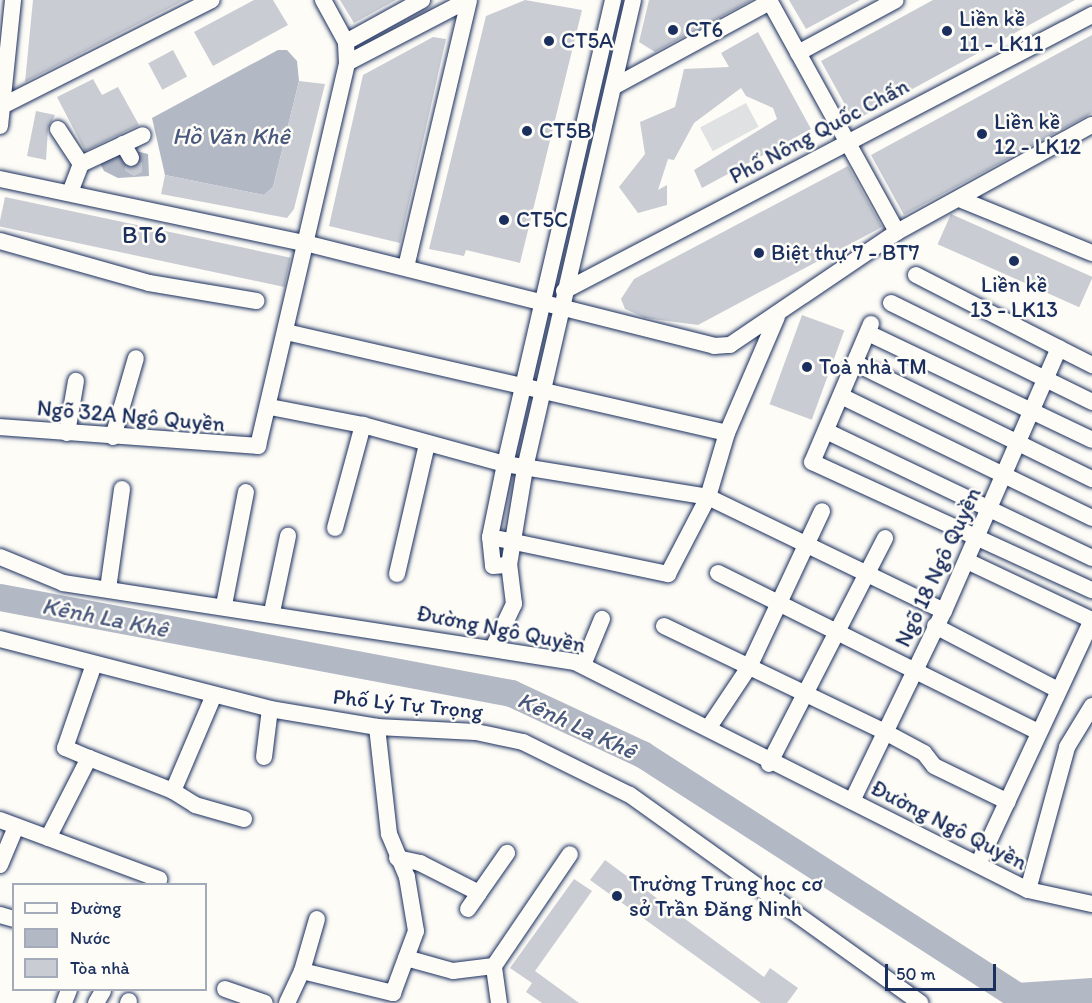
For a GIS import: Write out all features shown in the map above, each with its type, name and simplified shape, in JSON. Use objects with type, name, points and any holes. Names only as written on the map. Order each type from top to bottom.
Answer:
[{"type":"street","points":[[0,126],[3,106],[5,35],[13,0]]},
{"type":"street","points":[[3,106],[212,0]]},
{"type":"street","points":[[323,0],[346,42],[347,63],[270,407],[363,425],[505,464],[708,497],[809,541],[944,611]]},
{"type":"street","points":[[346,42],[422,0]]},
{"type":"street","points":[[347,63],[468,0]]},
{"type":"street","points":[[406,267],[468,0]]},
{"type":"street","points":[[509,566],[489,561],[490,537],[505,464],[545,302],[614,0]]},
{"type":"street","points":[[493,648],[514,603],[509,566],[509,541],[543,391],[565,307],[633,0]]},
{"type":"street","points":[[798,53],[896,0]]},
{"type":"street","points":[[615,86],[769,1],[897,232]]},
{"type":"street","name":"Phố Nông Quốc Chấn","points":[[545,302],[847,141],[1092,15]]},
{"type":"street","points":[[0,179],[71,190],[305,243],[714,346],[730,345],[777,316],[897,232],[962,200],[1092,125]]},
{"type":"street","points":[[58,129],[81,164]]},
{"type":"street","points":[[81,164],[127,151],[142,135]]},
{"type":"street","points":[[71,190],[81,164]]},
{"type":"street","points":[[962,200],[1092,254]]},
{"type":"street","points":[[0,241],[149,283],[256,301]]},
{"type":"street","points":[[916,275],[1092,365]]},
{"type":"street","points":[[891,303],[1092,402]]},
{"type":"street","points":[[490,537],[668,574],[708,497],[727,433],[777,316]]},
{"type":"street","points":[[1092,440],[869,329],[812,462],[977,535],[1092,590]]},
{"type":"street","points":[[286,332],[727,433]]},
{"type":"street","name":"Ngõ 18 Ngô Quyền","points":[[852,801],[991,509],[1034,412],[1059,348]]},
{"type":"street","points":[[113,437],[136,358]]},
{"type":"street","points":[[855,363],[1092,479]]},
{"type":"street","points":[[67,433],[76,381]]},
{"type":"street","points":[[841,396],[1092,518]]},
{"type":"street","name":"Ngõ 32A Ngô Quyền","points":[[0,427],[258,446],[270,407]]},
{"type":"street","points":[[335,528],[363,425]]},
{"type":"street","points":[[826,430],[1092,558]]},
{"type":"street","points":[[398,574],[427,444]]},
{"type":"street","points":[[108,590],[122,489]]},
{"type":"street","points":[[224,604],[246,492]]},
{"type":"street","points":[[709,727],[749,667],[781,605],[822,511]]},
{"type":"street","points":[[272,612],[288,536]]},
{"type":"street","points":[[770,764],[885,538]]},
{"type":"street","name":"Đường Ngô Quyền","points":[[0,557],[63,583],[224,604],[583,665],[709,727],[770,764],[979,862],[1028,890],[1092,904]]},
{"type":"street","points":[[967,561],[1092,620],[979,862]]},
{"type":"street","points":[[717,573],[1039,732]]},
{"type":"street","points":[[583,665],[602,619]]},
{"type":"street","points":[[664,626],[885,732],[924,753],[934,766],[1008,802]]},
{"type":"street","points":[[935,626],[1058,690]]},
{"type":"street","name":"Phố Lý Tự Trọng","points":[[0,639],[93,667],[270,709],[377,727],[477,732],[523,742],[584,768],[920,1003]]},
{"type":"street","points":[[93,667],[66,748],[173,790],[195,805],[244,819]]},
{"type":"street","points":[[173,790],[213,697]]},
{"type":"street","points":[[1028,890],[1067,747],[1092,706]]},
{"type":"street","points":[[264,757],[270,709]]},
{"type":"street","points":[[302,971],[393,993],[406,957],[417,916],[397,858],[377,727]]},
{"type":"street","points":[[48,838],[89,758]]},
{"type":"street","points":[[0,820],[159,879]]},
{"type":"street","points":[[0,865],[16,827]]},
{"type":"street","points":[[468,909],[507,853]]},
{"type":"street","points":[[499,1003],[494,966],[570,854]]},
{"type":"street","points":[[397,858],[420,863],[479,893]]},
{"type":"street","points":[[287,1003],[302,971],[317,919]]},
{"type":"street","points":[[406,957],[453,971],[494,966]]},
{"type":"street","points":[[225,989],[265,1003]]},
{"type":"shaded area","points":[[746,103],[759,127],[713,151],[700,127]]},
{"type":"water","name":"Hồ Văn Khê","points":[[278,50],[287,50],[297,61],[299,81],[273,187],[264,195],[165,175],[152,118]]},
{"type":"water","points":[[128,149],[148,154],[149,176],[118,178],[104,171],[100,163]]},
{"type":"building","points":[[33,0],[185,0],[25,82]]},
{"type":"building","points":[[254,0],[273,0],[288,25],[213,66],[194,32]]},
{"type":"building","points":[[340,0],[396,0],[354,23]]},
{"type":"building","points":[[525,0],[582,10],[520,263],[466,250],[464,256],[429,249],[486,16]]},
{"type":"building","name":"CT6","points":[[649,0],[752,0],[655,52],[639,42]]},
{"type":"building","points":[[789,0],[860,0],[806,29]]},
{"type":"building","name":"Liền kề 11 - LK11","points":[[933,0],[1075,0],[854,121],[821,61]]},
{"type":"building","points":[[758,32],[811,129],[702,188],[694,170],[777,119],[773,108],[746,96],[741,88],[694,123],[674,160],[668,159],[658,190],[667,185],[667,205],[638,213],[619,187],[645,154],[640,122],[675,107],[684,69],[729,67],[721,53]]},
{"type":"building","name":"Liền kề 12 - LK12","points":[[1092,35],[1092,113],[904,215],[871,155]]},
{"type":"building","points":[[433,37],[446,39],[400,243],[329,226],[363,75]]},
{"type":"building","points":[[173,50],[187,76],[162,90],[148,63]]},
{"type":"building","points":[[93,79],[102,95],[118,87],[139,125],[85,151],[57,97]]},
{"type":"building","points":[[299,81],[325,84],[294,209],[287,218],[161,194],[165,175],[264,195],[273,187]]},
{"type":"building","points":[[36,111],[55,115],[48,129],[46,160],[27,156]]},
{"type":"building","points":[[142,162],[142,172],[134,176],[125,171],[125,166]]},
{"type":"building","name":"Biệt thự 7 - BT7","points":[[848,166],[882,227],[698,325],[645,318],[625,309],[621,299],[634,279]]},
{"type":"building","points":[[5,197],[291,258],[284,287],[0,227]]},
{"type":"building","name":"Liền kề 13 - LK13","points":[[951,214],[1092,277],[1079,307],[938,244]]},
{"type":"building","name":"Toà nhà TM","points":[[802,315],[844,330],[812,420],[770,404]]},
{"type":"building","points":[[605,860],[764,977],[770,968],[798,988],[787,1003],[761,1003],[590,880]]},
{"type":"building","points":[[574,879],[592,891],[535,971],[579,1003],[542,1003],[526,992],[532,983],[510,968]]},
{"type":"waterway","name":"Kênh La Khê","points":[[0,597],[511,693],[642,754],[1017,996],[1092,991]]},
{"type":"place","name":"CT6","points":[[673,30]]},
{"type":"place","name":"Liền kề 11 - LK11","points":[[947,31]]},
{"type":"place","name":"CT5A","points":[[549,41]]},
{"type":"place","name":"CT5B","points":[[527,131]]},
{"type":"place","name":"Liền kề 12 - LK12","points":[[982,134]]},
{"type":"place","name":"CT5C","points":[[504,220]]},
{"type":"place","name":"Biệt thự 7 - BT7","points":[[759,253]]},
{"type":"place","name":"Liền kề 13 - LK13","points":[[1014,261]]},
{"type":"place","name":"Toà nhà TM","points":[[807,367]]},
{"type":"place","name":"Trường Trung học cơ sở Trần Đăng Ninh","points":[[617,896]]},
{"type":"district","name":"BT6","points":[[145,235]]}]
